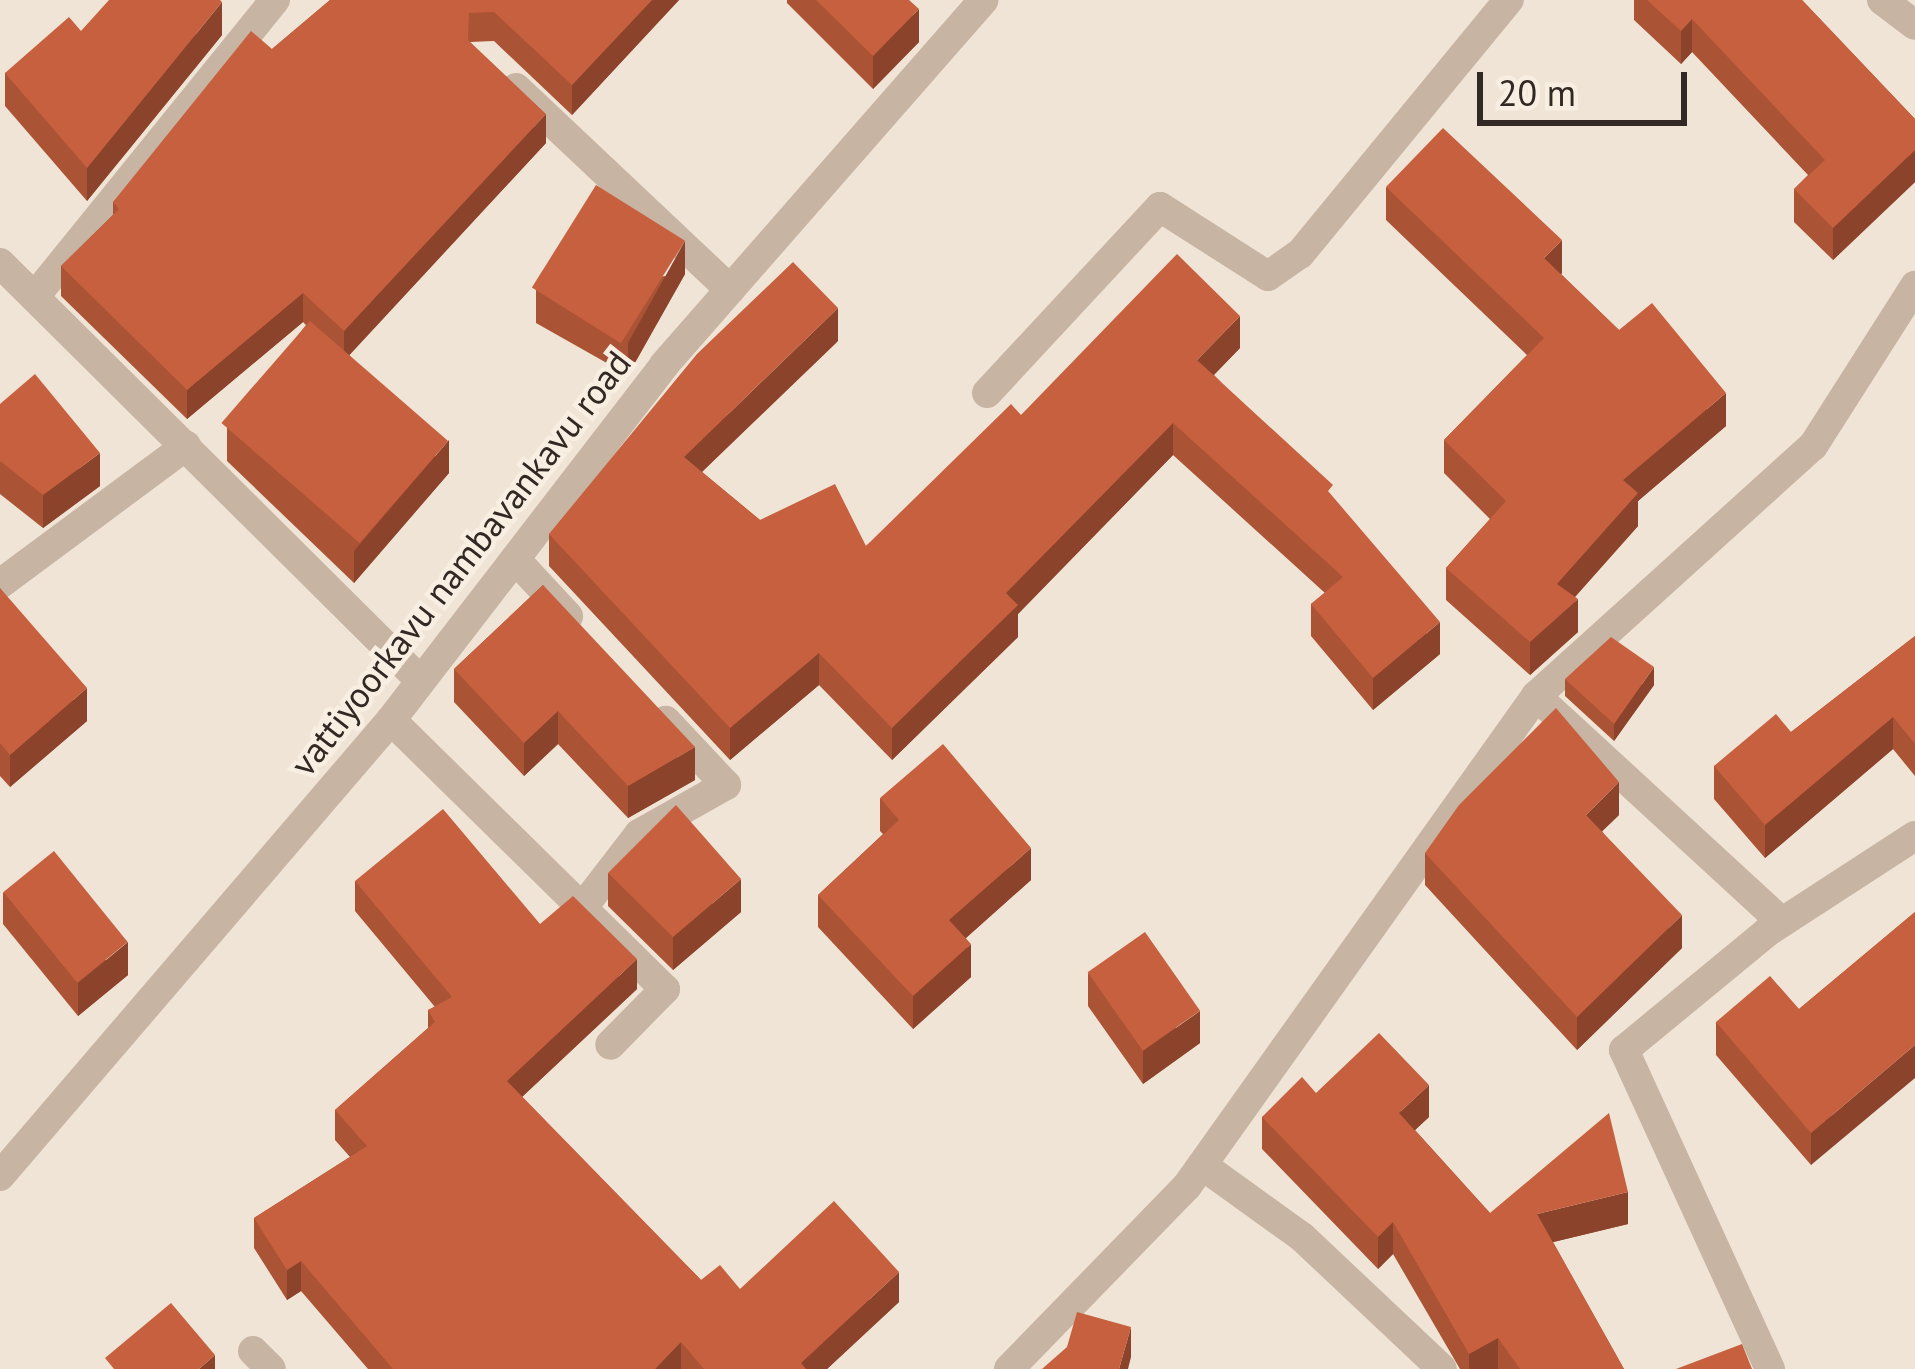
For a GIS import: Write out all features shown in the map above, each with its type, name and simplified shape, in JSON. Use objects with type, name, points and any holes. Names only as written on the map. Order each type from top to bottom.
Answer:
[{"type":"street","points":[[37,296],[275,0]]},
{"type":"street","name":"vattiyoorkavu nambavankavu road","points":[[0,1176],[391,720],[730,290],[984,0]]},
{"type":"street","points":[[987,393],[1160,207],[1268,276],[1300,254],[1508,0]]},
{"type":"street","points":[[1882,0],[1915,25]]},
{"type":"street","points":[[499,72],[730,290]]},
{"type":"street","points":[[0,263],[421,680]]},
{"type":"street","points":[[1010,1369],[1202,1165],[1536,696],[1814,446],[1915,286]]},
{"type":"street","points":[[0,584],[186,446]]},
{"type":"street","points":[[514,559],[596,646]]},
{"type":"street","points":[[1536,696],[1782,922]]},
{"type":"street","points":[[583,907],[638,834],[726,784],[645,698]]},
{"type":"street","points":[[391,720],[665,989],[610,1045]]},
{"type":"street","points":[[1770,1369],[1624,1050],[1782,922],[1915,836]]},
{"type":"street","points":[[1202,1165],[1302,1237],[1442,1369]]},
{"type":"building","points":[[109,0],[222,2],[87,168],[5,73],[69,17],[81,31]]},
{"type":"building","points":[[330,0],[652,0],[572,85],[494,12],[469,13],[468,40],[546,114],[344,331],[303,293],[187,390],[61,266],[119,209],[113,202],[251,31],[272,49]]},
{"type":"building","points":[[816,0],[909,0],[919,9],[873,56]]},
{"type":"building","points":[[1647,0],[1802,0],[1915,119],[1915,150],[1833,228],[1794,189],[1825,160],[1692,19],[1681,31]]},
{"type":"building","points":[[1443,128],[1562,240],[1544,258],[1619,330],[1652,303],[1726,393],[1623,480],[1638,493],[1557,584],[1578,599],[1530,642],[1446,568],[1506,501],[1444,440],[1544,338],[1386,187]]},
{"type":"building","points":[[596,185],[685,241],[621,343],[532,288]]},
{"type":"building","points":[[1177,254],[1240,316],[1197,360],[1333,485],[1328,491],[1440,622],[1373,678],[1311,604],[1343,577],[1173,423],[1006,593],[1018,605],[892,728],[819,653],[730,728],[549,534],[697,354],[793,262],[838,308],[684,457],[760,520],[835,484],[866,546],[1011,404],[1021,415]]},
{"type":"building","points":[[310,321],[448,441],[360,543],[221,423]]},
{"type":"building","points":[[35,374],[100,453],[43,495],[0,461],[0,404]]},
{"type":"building","points":[[543,585],[695,747],[628,786],[558,711],[524,743],[454,669]]},
{"type":"building","points":[[0,588],[87,688],[10,755],[0,743]]},
{"type":"building","points":[[1915,636],[1915,744],[1893,717],[1765,825],[1714,766],[1776,714],[1791,732]]},
{"type":"building","points":[[1611,637],[1654,667],[1614,724],[1565,679]]},
{"type":"building","points":[[1556,708],[1619,782],[1586,815],[1682,915],[1577,1017],[1425,853],[1459,805]]},
{"type":"building","points":[[943,744],[1031,848],[949,920],[971,944],[913,996],[818,895],[899,820],[880,798]]},
{"type":"building","points":[[676,805],[741,879],[673,937],[608,873]]},
{"type":"building","points":[[443,809],[540,924],[573,896],[637,959],[507,1081],[701,1280],[720,1265],[740,1289],[834,1201],[899,1272],[801,1363],[806,1369],[704,1369],[681,1342],[655,1369],[393,1369],[301,1261],[287,1270],[254,1218],[367,1146],[335,1110],[435,1022],[428,1010],[452,997],[355,881]]},
{"type":"building","points":[[54,851],[128,942],[77,983],[3,892]]},
{"type":"building","points":[[1915,912],[1915,1045],[1811,1133],[1716,1022],[1770,976],[1799,1009]]},
{"type":"building","points":[[1145,932],[1200,1011],[1143,1051],[1088,972]]},
{"type":"building","points":[[1379,1033],[1429,1085],[1399,1113],[1490,1213],[1609,1113],[1628,1192],[1537,1214],[1624,1369],[1520,1369],[1498,1338],[1469,1354],[1393,1222],[1378,1237],[1262,1117],[1302,1077],[1316,1093]]},
{"type":"building","points":[[171,1303],[215,1355],[199,1369],[114,1369],[105,1358]]},
{"type":"building","points":[[1077,1312],[1131,1327],[1119,1369],[1042,1369],[1067,1347]]},
{"type":"building","points":[[1742,1344],[1752,1369],[1676,1369]]}]
